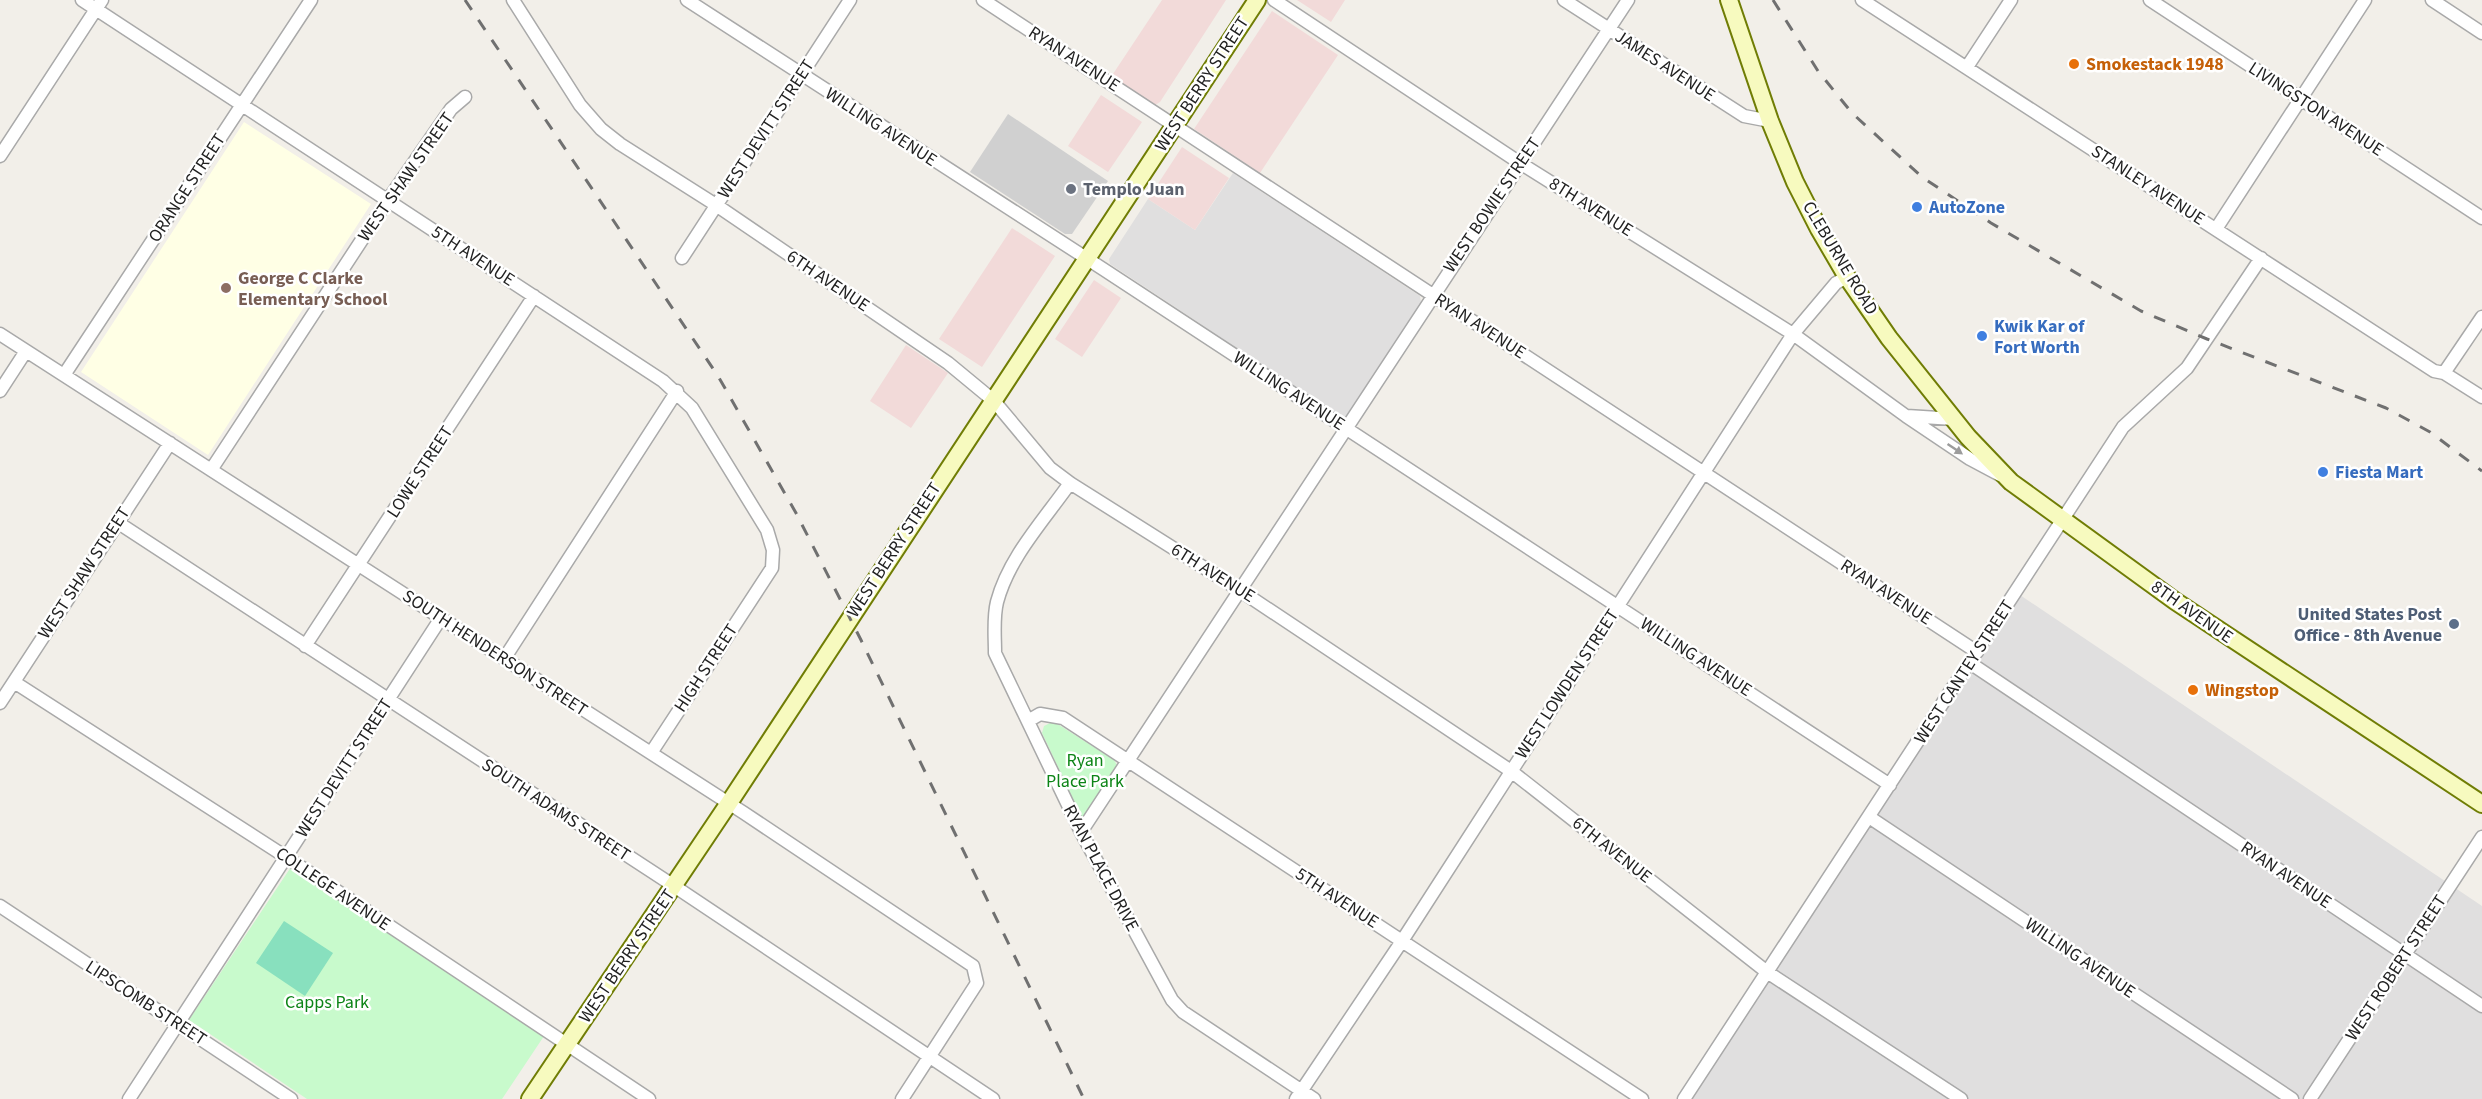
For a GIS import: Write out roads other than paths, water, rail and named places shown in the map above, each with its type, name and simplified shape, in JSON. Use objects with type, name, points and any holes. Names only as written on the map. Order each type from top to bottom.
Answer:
[{"type":"main road","name":"WEST BERRY STREET","points":[[530,1099],[568,1046],[729,803],[1257,0]]},
{"type":"main road","name":"CLEBURNE ROAD","points":[[1729,0],[1770,121],[1795,182],[1847,277],[1889,338],[1954,419],[2012,482]]},
{"type":"main road","name":"8TH AVENUE","points":[[2012,482],[2193,614],[2482,804]]},
{"type":"street","name":"5TH AVENUE","points":[[82,0],[99,5],[242,105],[677,391],[692,408],[767,530],[773,550],[772,568],[760,583]]},
{"type":"street","name":"ORANGE STREET","points":[[64,375],[311,0]]},
{"type":"street","name":"6TH AVENUE","points":[[513,0],[580,105],[601,129],[620,144],[716,205],[948,363],[994,401],[1050,468],[1070,483],[1241,591],[1511,771],[1767,972],[1961,1099]]},
{"type":"street","name":"WILLING AVENUE","points":[[687,0],[1088,259],[1890,784]]},
{"type":"street","name":"WEST DEVITT STREET","points":[[682,258],[850,0]]},
{"type":"street","name":"RYAN AVENUE","points":[[982,0],[1704,472],[2404,955],[2482,1006]]},
{"type":"street","name":"8TH AVENUE","points":[[1274,0],[1520,162],[1793,334],[1906,416],[1970,459],[2012,482]]},
{"type":"street","name":"JAMES AVENUE","points":[[1564,0],[1744,116],[1770,121]]},
{"type":"street","name":"WEST BOWIE STREET","points":[[1081,832],[1628,0]]},
{"type":"street","name":"STANLEY AVENUE","points":[[1862,0],[2439,372],[2482,397]]},
{"type":"street","points":[[1967,67],[2011,0]]},
{"type":"street","name":"LIVINGSTON AVENUE","points":[[2150,0],[2482,218]]},
{"type":"street","points":[[2216,229],[2365,0]]},
{"type":"street","points":[[2432,0],[2482,33]]},
{"type":"street","points":[[0,156],[99,5]]},
{"type":"street","name":"WEST SHAW STREET","points":[[212,470],[388,200],[450,109],[465,97]]},
{"type":"street","name":"WEST CANTEY STREET","points":[[1684,1099],[2123,427],[2187,368],[2261,258]]},
{"type":"street","name":"WEST LOWDEN STREET","points":[[1299,1095],[1793,334],[1830,289],[1847,277]]},
{"type":"street","name":"LOWE STREET","points":[[305,646],[534,296]]},
{"type":"street","points":[[2439,372],[2482,317]]},
{"type":"street","name":"SOUTH HENDERSON STREET","points":[[0,334],[729,803],[973,966],[977,983],[930,1056]]},
{"type":"street","points":[[0,391],[26,351]]},
{"type":"street","points":[[504,658],[677,391]]},
{"type":"street","points":[[1906,416],[1954,419]]},
{"type":"street","name":"WEST SHAW STREET","points":[[0,703],[170,443]]},
{"type":"street","name":"RYAN PLACE DRIVE","points":[[1070,483],[1018,555],[997,603],[994,626],[995,653],[1081,832],[1172,1000],[1184,1012],[1299,1095],[1314,1099]]},
{"type":"street","name":"SOUTH ADAMS STREET","points":[[117,522],[674,886],[993,1099]]},
{"type":"street","name":"HIGH STREET","points":[[651,753],[760,583]]},
{"type":"street","name":"WEST DEVITT STREET","points":[[129,1099],[441,618]]},
{"type":"street","name":"COLLEGE AVENUE","points":[[14,682],[286,857],[649,1099]]},
{"type":"street","name":"5TH AVENUE","points":[[1028,721],[1040,714],[1063,718],[1642,1099]]},
{"type":"street","name":"WILLING AVENUE","points":[[1869,818],[2292,1099]]},
{"type":"street","name":"WEST ROBERT STREET","points":[[2310,1099],[2482,837]]},
{"type":"street","name":"LIPSCOMB STREET","points":[[0,906],[291,1099]]},
{"type":"street","points":[[902,1099],[930,1056]]},
{"type":"railway","points":[[465,0],[718,376],[796,513],[861,640],[1084,1099]]},
{"type":"railway","points":[[1773,0],[1818,71],[1852,113],[1922,177],[1991,223],[2141,311],[2386,408],[2430,432],[2482,471]]},
{"type":"place","name":"Smokestack 1948","points":[[2074,64]]},
{"type":"place","name":"Templo Juan","points":[[1071,189]]},
{"type":"place","name":"AutoZone","points":[[1917,207]]},
{"type":"place","name":"George C Clarke Elementary School","points":[[226,288]]},
{"type":"place","name":"Kwik Kar of Fort Worth","points":[[1982,336]]},
{"type":"place","name":"Fiesta Mart","points":[[2323,472]]},
{"type":"place","name":"United States Post Office - 8th Avenue","points":[[2454,624]]},
{"type":"place","name":"Wingstop","points":[[2193,690]]},
{"type":"park label","name":"Ryan Place Park","points":[[1085,770]]},
{"type":"park label","name":"Capps Park","points":[[327,1002]]}]
